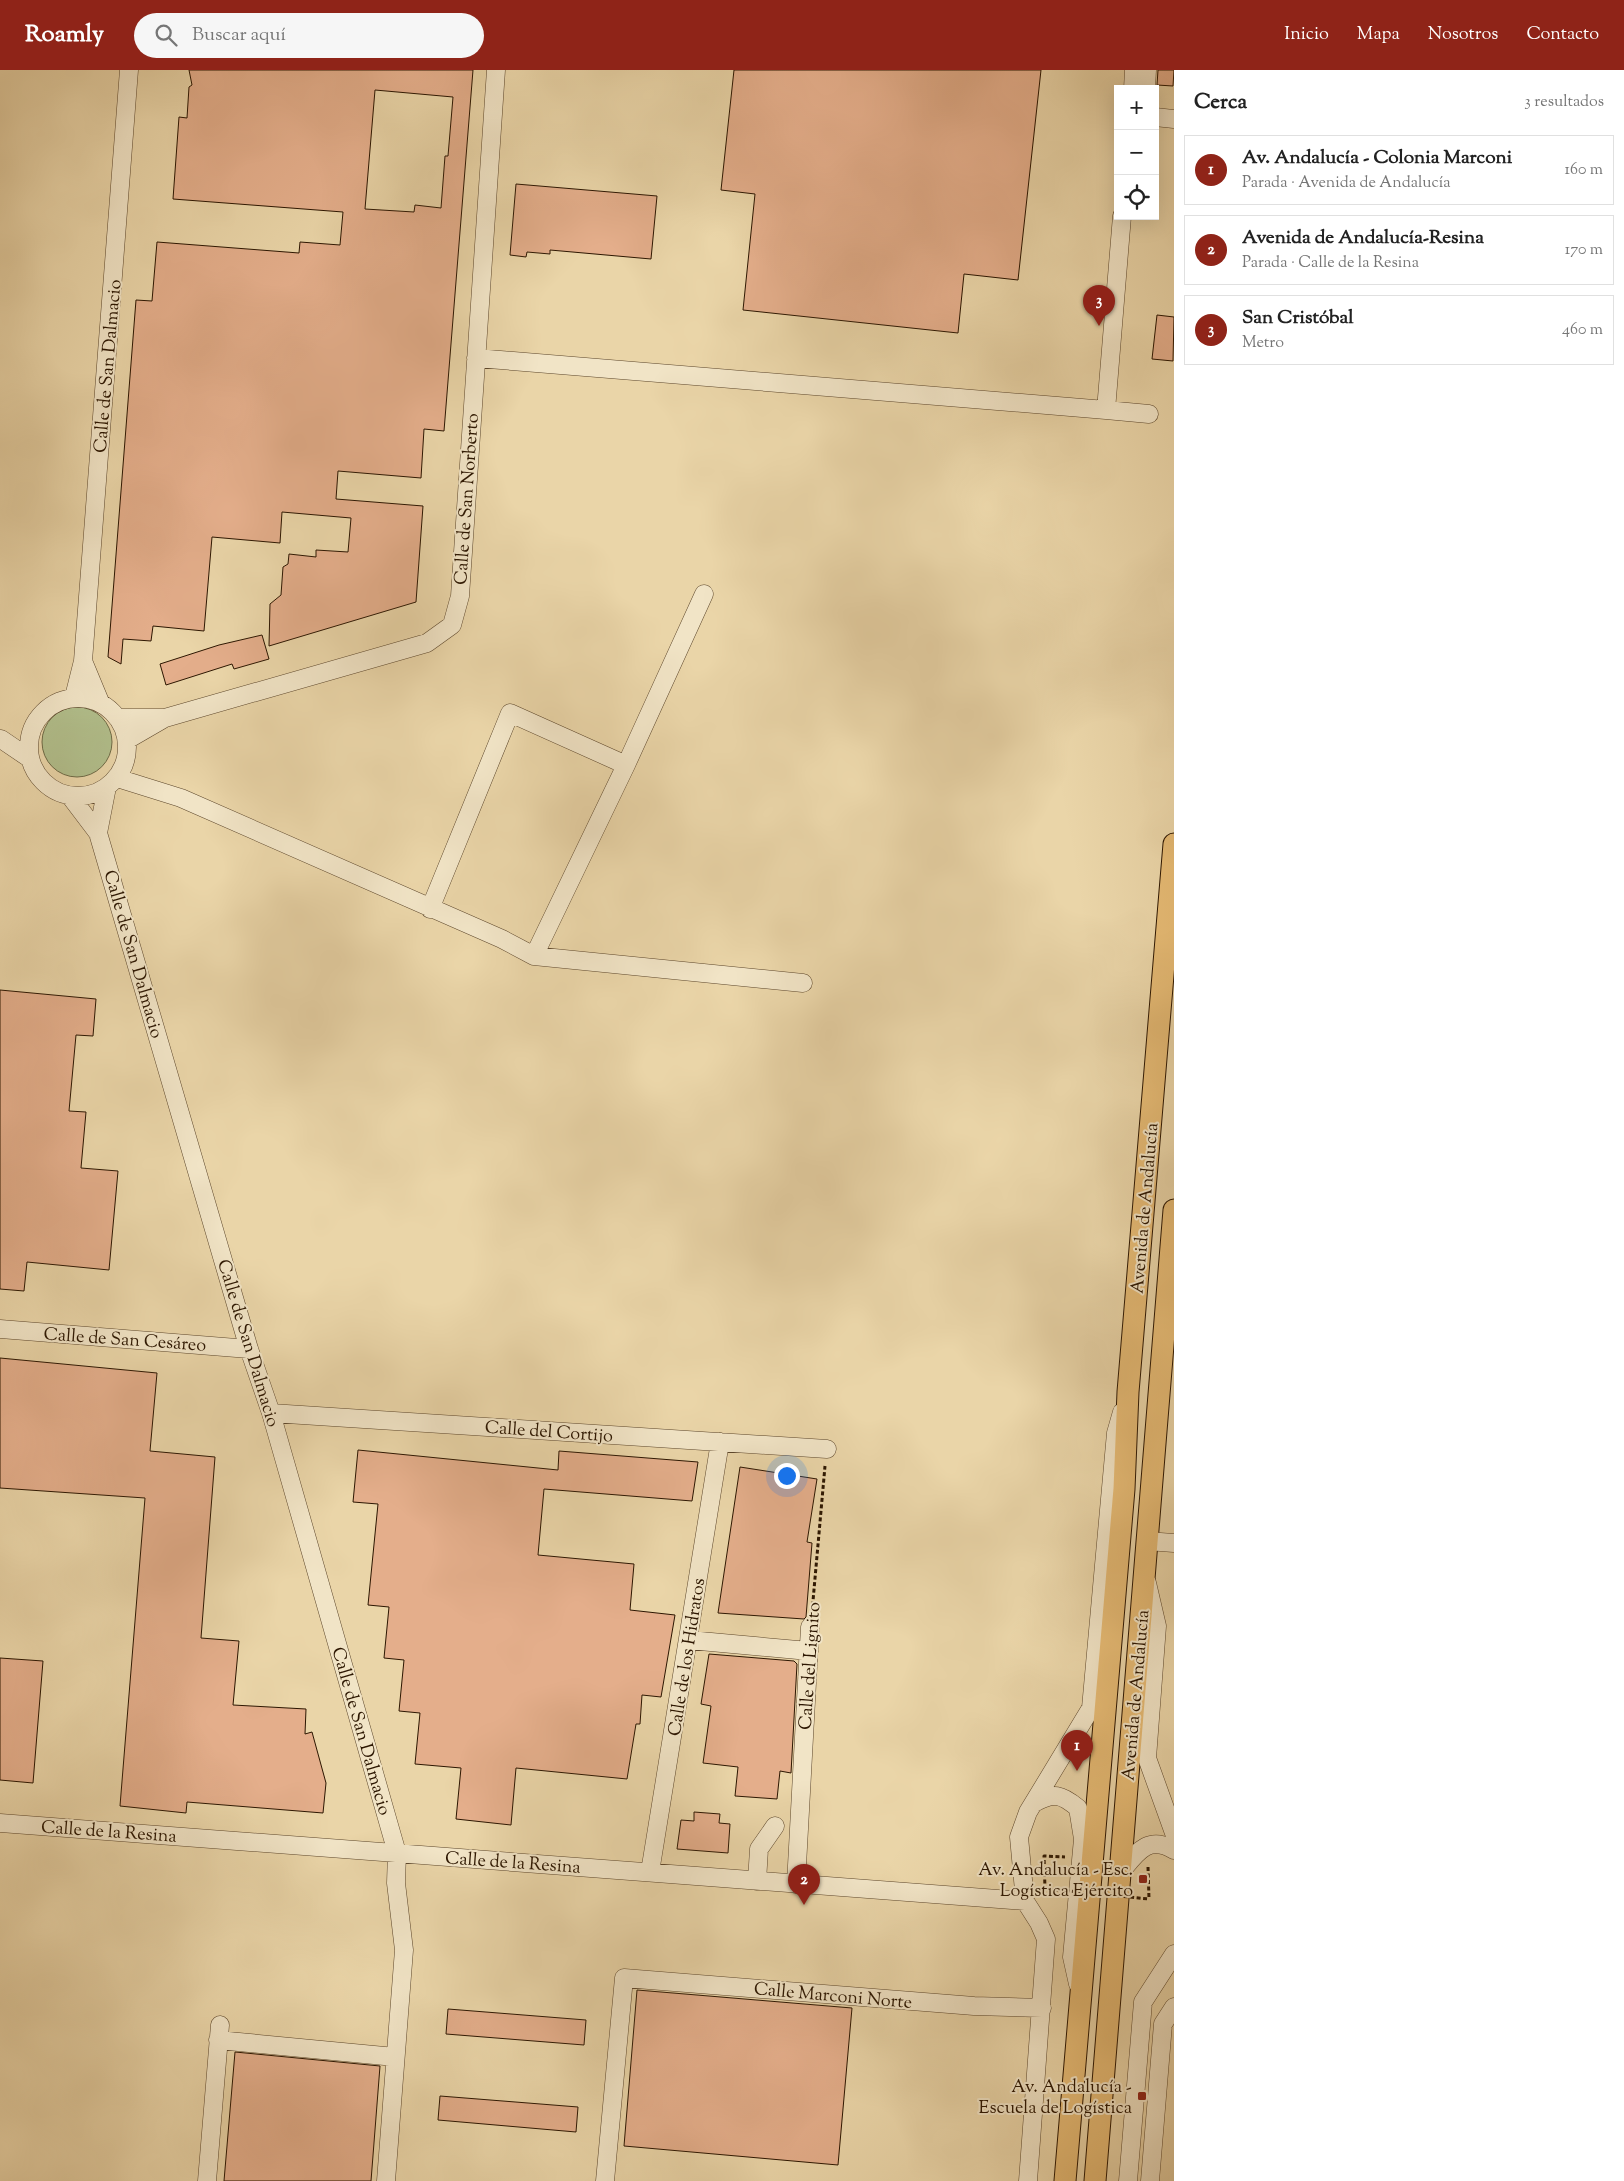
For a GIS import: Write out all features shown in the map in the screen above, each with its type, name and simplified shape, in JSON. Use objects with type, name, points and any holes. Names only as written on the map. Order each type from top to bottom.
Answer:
[{"type":"main road","name":"Avenida de Andalucía","points":[[1065,2181],[1124,1489],[1128,1392],[1174,844]]},
{"type":"main road","name":"Avenida de Andalucía","points":[[1095,2181],[1174,1210]]},
{"type":"street","name":"Calle de San Dalmacio","points":[[74,697],[83,661],[129,70]]},
{"type":"street","name":"Calle de San Norberto","points":[[127,740],[165,718],[426,643],[452,625],[460,596],[496,70]]},
{"type":"street","points":[[1133,85],[1134,70]]},
{"type":"street","points":[[1146,85],[1147,70]]},
{"type":"street","points":[[1159,117],[1174,119]]},
{"type":"street","points":[[1106,410],[1122,220]]},
{"type":"street","points":[[476,358],[1149,414]]},
{"type":"street","points":[[534,956],[626,765],[704,594]]},
{"type":"street","name":"Calle de San Dalmacio","points":[[83,661],[100,702]]},
{"type":"street","points":[[1,739],[28,758],[37,776],[51,789],[70,796],[89,795],[112,783],[124,766],[127,754],[127,740],[118,718],[100,702],[74,697],[56,702],[41,713],[31,729],[28,758]]},
{"type":"street","points":[[430,908],[510,713],[626,765]]},
{"type":"street","name":"Calle de San Norberto","points":[[118,718],[165,718]]},
{"type":"street","points":[[1,739],[31,729]]},
{"type":"street","name":"Calle de San Dalmacio","points":[[98,833],[112,783]]},
{"type":"street","points":[[112,783],[181,798],[502,939],[534,956],[803,983]]},
{"type":"street","name":"Calle de San Dalmacio","points":[[70,796],[98,833],[249,1349],[271,1412],[397,1853],[396,1883],[404,1950],[386,2181]]},
{"type":"street","name":"Calle de San Cesáreo","points":[[0,1329],[249,1349]]},
{"type":"street","name":"Avenida de Andalucía","points":[[1028,2181],[1046,1939],[1039,1922],[1025,1901],[1019,1837],[1022,1826],[1034,1804],[1091,1708],[1116,1433],[1128,1392]]},
{"type":"street","name":"Calle del Cortijo","points":[[271,1412],[827,1449]]},
{"type":"street","name":"Calle de los Hidratos","points":[[650,1872],[720,1442]]},
{"type":"street","points":[[1147,1540],[1174,1542]]},
{"type":"street","points":[[1145,1576],[1157,1626],[1147,1758],[1174,1833]]},
{"type":"street","name":"Calle del Lignito","points":[[796,1884],[810,1627]]},
{"type":"street","points":[[689,1640],[809,1651]]},
{"type":"street","name":"Avenida de Andalucía","points":[[1034,1804],[1053,1795],[1060,1796],[1078,1808],[1083,1839],[1072,1957],[1080,1993]]},
{"type":"street","name":"Calle de la Resina","points":[[0,1823],[1025,1901]]},
{"type":"street","points":[[757,1881],[759,1849],[775,1826]]},
{"type":"street","points":[[1120,1873],[1136,1854],[1148,1845],[1166,1846],[1174,1850]]},
{"type":"street","points":[[1128,2181],[1143,2002],[1174,1954]]},
{"type":"street","name":"Calle Marconi Norte","points":[[605,2181],[624,1978],[974,2006],[1042,2008]]},
{"type":"street","points":[[1150,2181],[1163,2024],[1174,2007]]},
{"type":"street","points":[[207,2181],[219,2033],[395,2057]]},
{"type":"path","name":"Calle del Lignito","points":[[810,1627],[827,1449]]},
{"type":"path","points":[[1066,1857],[1044,1856],[1045,1889],[1149,1899],[1148,1863]]},
{"type":"green space","points":[[77,707],[90,710],[102,717],[109,729],[112,742],[109,755],[102,767],[90,774],[77,777],[64,774],[52,767],[45,755],[42,742],[45,729],[52,717],[64,710]]},
{"type":"building","points":[[189,70],[473,70],[444,431],[424,429],[421,478],[338,471],[336,499],[423,506],[416,602],[269,646],[270,604],[281,595],[283,567],[288,564],[289,554],[316,557],[316,550],[348,552],[351,518],[282,512],[280,543],[212,537],[204,631],[153,626],[151,641],[123,639],[121,664],[108,657],[136,300],[152,301],[157,242],[299,253],[300,242],[340,245],[343,212],[173,199],[179,117],[187,118],[189,87],[192,85]],"holes":[[[375,90],[453,97],[448,156],[445,156],[441,208],[415,205],[414,212],[365,209]]]},
{"type":"building","points":[[734,70],[1041,70],[1018,280],[964,274],[958,333],[743,310],[755,194],[721,190]]},
{"type":"building","points":[[1158,70],[1174,70],[1173,86],[1157,85]]},
{"type":"building","points":[[516,184],[657,196],[651,259],[550,250],[550,254],[527,252],[526,257],[510,255]]},
{"type":"building","points":[[1157,315],[1174,317],[1173,361],[1152,359]]},
{"type":"building","points":[[262,635],[269,659],[234,669],[232,664],[166,685],[160,664],[219,645]]},
{"type":"building","points":[[0,990],[96,999],[93,1036],[76,1035],[69,1111],[86,1112],[81,1168],[118,1171],[109,1270],[27,1262],[24,1291],[0,1289]]},
{"type":"building","points":[[0,1358],[157,1373],[150,1451],[215,1457],[201,1638],[239,1641],[233,1705],[306,1709],[305,1734],[312,1732],[326,1783],[323,1813],[187,1802],[186,1813],[120,1806],[145,1498],[0,1488]]},
{"type":"building","points":[[358,1450],[558,1470],[559,1451],[698,1462],[692,1501],[544,1489],[538,1555],[634,1564],[630,1610],[675,1615],[661,1697],[642,1695],[640,1724],[636,1724],[627,1779],[516,1768],[511,1825],[456,1819],[461,1768],[415,1764],[420,1713],[399,1711],[404,1660],[384,1658],[389,1607],[368,1605],[378,1504],[353,1502]]},
{"type":"building","points":[[740,1467],[817,1479],[807,1542],[812,1543],[806,1617],[804,1619],[718,1613]]},
{"type":"building","points":[[709,1654],[794,1661],[797,1664],[791,1773],[780,1771],[777,1799],[735,1796],[738,1767],[703,1763],[711,1706],[701,1704]]},
{"type":"building","points":[[0,1658],[43,1661],[33,1783],[0,1780]]},
{"type":"building","points":[[694,1812],[720,1814],[719,1823],[730,1824],[728,1853],[677,1849],[681,1820],[694,1821]]},
{"type":"building","points":[[637,1990],[852,2008],[838,2165],[624,2146]]},
{"type":"building","points":[[448,2009],[586,2020],[584,2045],[446,2034]]},
{"type":"building","points":[[235,2052],[380,2066],[371,2181],[224,2181]]},
{"type":"building","points":[[440,2096],[578,2107],[576,2132],[438,2120]]},
{"type":"place","name":"San Cristóbal","points":[[1099,326]]},
{"type":"place","name":"Av. Andalucía - Colonia Marconi","points":[[1077,1771]]},
{"type":"place","name":"Av. Andalucía - Esc. Logística Ejército","points":[[1143,1879]]},
{"type":"place","name":"Avenida de Andalucía-Resina","points":[[804,1905]]},
{"type":"place","name":"Av. Andalucía - Escuela de Logística","points":[[1142,2096]]}]
